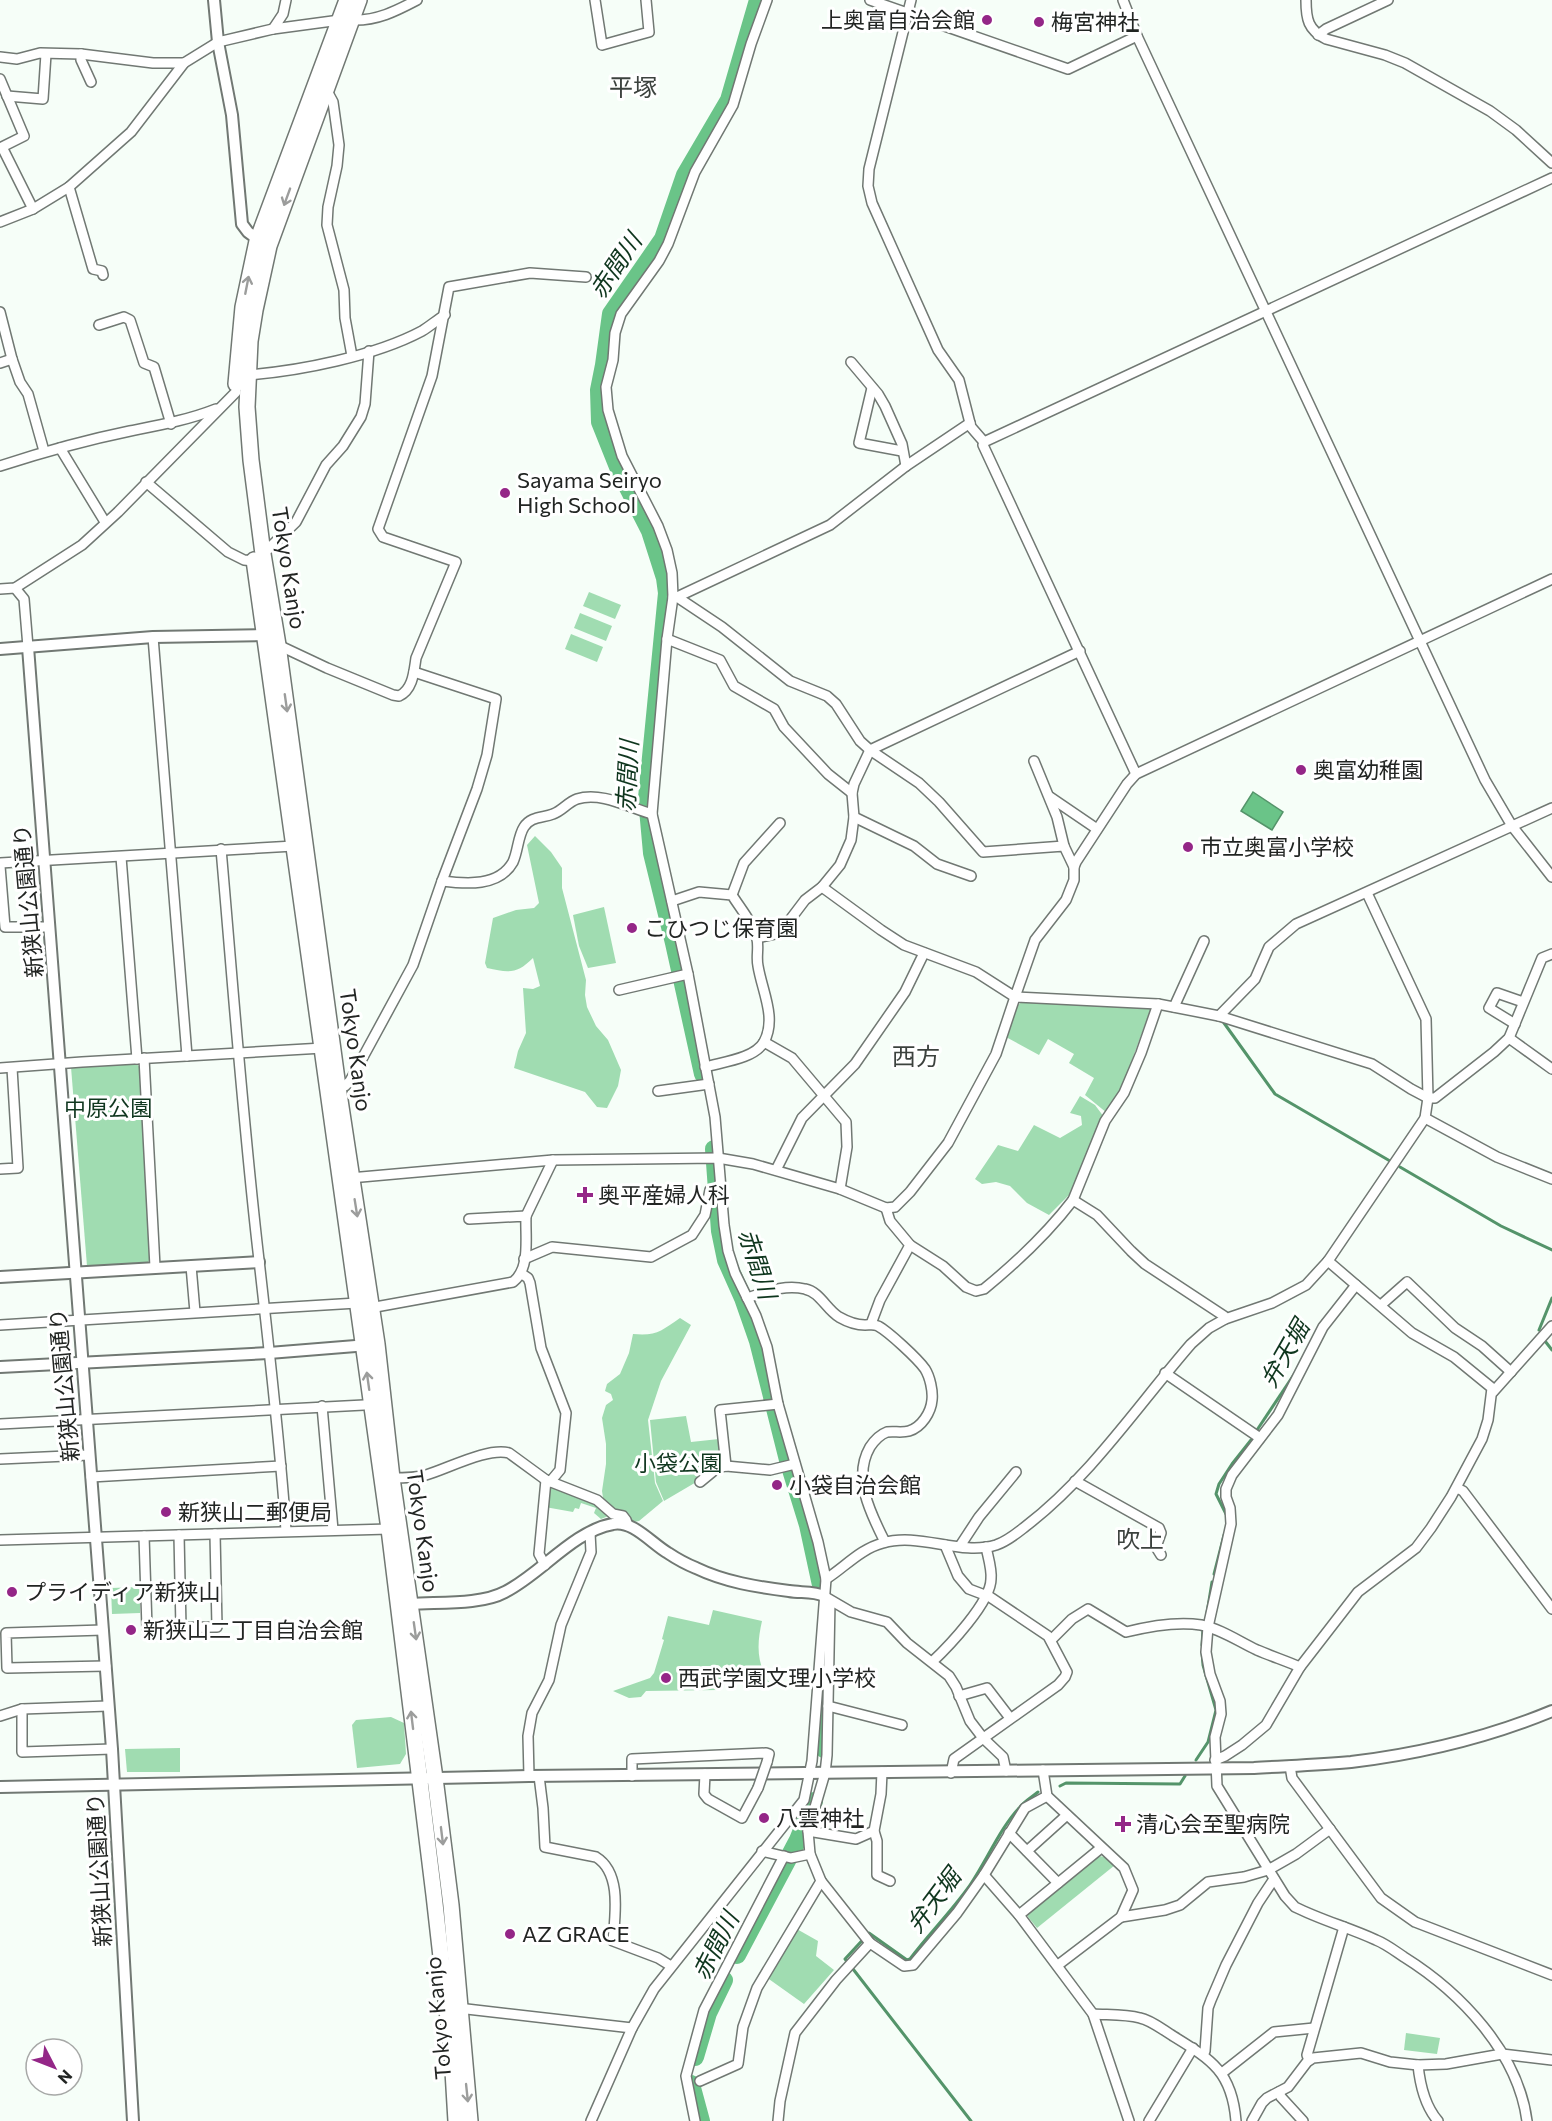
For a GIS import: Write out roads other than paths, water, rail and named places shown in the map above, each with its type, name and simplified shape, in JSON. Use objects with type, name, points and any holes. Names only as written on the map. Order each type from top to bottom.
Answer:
[{"type":"highway","name":"Tokyo Kanjo","points":[[347,0],[346,20],[326,89],[263,243],[247,375],[249,443],[264,635],[322,1048],[345,1179],[411,1604],[451,1905],[470,2121]]},
{"type":"highway","name":"Tokyo Kanjo","points":[[345,1179],[338,1087],[278,645],[241,460],[236,392],[243,307],[263,243],[346,20],[359,0]]},
{"type":"highway","name":"Tokyo Kanjo","points":[[370,1345],[389,1529],[452,2054],[456,2121]]},
{"type":"street","points":[[214,0],[218,42],[232,115],[242,224],[263,243]]},
{"type":"street","points":[[273,29],[283,14],[286,0]]},
{"type":"street","points":[[0,222],[33,209],[69,187],[131,132],[184,63],[218,42],[273,29],[380,17],[417,0]]},
{"type":"street","points":[[595,0],[602,45],[649,32],[646,0]]},
{"type":"street","points":[[767,0],[733,105],[695,172],[668,244],[659,261],[621,314],[615,333],[613,360],[606,387],[608,410],[622,456],[658,526],[672,573],[675,597],[667,639],[650,814],[672,901],[684,975],[705,1067],[705,1084],[715,1117],[715,1158],[721,1187],[728,1251],[767,1347],[775,1405],[818,1542],[826,1579],[831,1646],[827,1701],[827,1755],[825,1773],[808,1831],[810,1854],[821,1881],[866,1938],[904,1966],[913,1965],[957,1913],[984,1875],[1025,1808],[1047,1796]]},
{"type":"street","points":[[870,0],[1068,69],[1137,36]]},
{"type":"street","points":[[911,0],[869,169],[868,186],[872,203],[938,350],[959,380],[975,435],[984,442]]},
{"type":"street","points":[[1124,0],[1137,36],[1485,780],[1512,826],[1552,877]]},
{"type":"street","points":[[1306,0],[1306,20],[1318,35],[1405,63],[1490,111],[1516,130],[1552,163]]},
{"type":"street","points":[[1318,35],[1388,0]]},
{"type":"street","points":[[0,57],[17,59],[46,54],[81,54],[153,63],[184,63]]},
{"type":"street","points":[[5,98],[43,99],[46,54]]},
{"type":"street","points":[[81,54],[81,60],[91,82]]},
{"type":"street","points":[[0,79],[5,98],[24,136],[1,145],[33,209]]},
{"type":"street","points":[[326,89],[333,102],[339,145],[327,225],[344,290],[345,318],[352,356]]},
{"type":"street","points":[[984,442],[1552,178]]},
{"type":"street","points":[[69,187],[93,269],[102,271],[104,275]]},
{"type":"street","points":[[0,649],[153,638],[264,635],[278,645],[327,668],[393,695],[404,694],[408,690],[416,658],[456,562],[383,537],[378,529],[432,376],[449,287],[530,273],[586,277]]},
{"type":"street","points":[[0,312],[12,359],[20,382],[28,394],[44,451]]},
{"type":"street","points":[[247,375],[336,361],[389,345],[423,330],[445,315]]},
{"type":"street","points":[[99,325],[123,317],[130,321],[144,363],[154,367],[171,424]]},
{"type":"street","points":[[146,482],[228,552],[244,560],[259,558],[296,522],[326,465],[347,440],[360,417],[365,404],[369,351]]},
{"type":"street","points":[[0,363],[12,359]]},
{"type":"street","points":[[851,362],[885,406],[902,444],[906,466]]},
{"type":"street","points":[[872,388],[859,443],[902,451]]},
{"type":"street","points":[[0,589],[15,588],[82,545],[236,392]]},
{"type":"street","points":[[0,465],[44,451],[171,424],[221,407]]},
{"type":"street","points":[[675,597],[830,525],[906,466],[970,423]]},
{"type":"street","points":[[984,442],[983,445],[1136,774]]},
{"type":"street","points":[[60,448],[105,522]]},
{"type":"street","points":[[1074,867],[1127,784],[1136,774],[1552,579]]},
{"type":"street","points":[[15,588],[24,599],[28,647]]},
{"type":"street","points":[[675,597],[722,627],[790,681],[827,696],[836,704],[860,741],[933,795],[982,852],[1064,846]]},
{"type":"street","points":[[153,638],[187,1056]]},
{"type":"street","points":[[667,639],[720,660],[734,686],[774,709],[784,727],[828,774],[852,793]]},
{"type":"street","name":"新狭山公園通り","points":[[28,647],[112,1749],[133,2121]]},
{"type":"street","points":[[757,938],[780,933],[805,900],[822,887],[840,865],[851,840],[854,784],[870,750],[1080,651]]},
{"type":"street","points":[[338,1087],[345,1086],[350,1081],[413,965],[484,766],[496,699],[414,672]]},
{"type":"street","points":[[345,1179],[553,1160],[715,1158],[776,1170],[840,1189],[886,1208],[895,1207],[910,1192],[948,1143],[996,1054],[1035,940],[1066,900],[1074,880],[1074,867],[1064,846],[1057,817],[1034,761]]},
{"type":"street","points":[[442,881],[460,884],[483,883],[504,873],[513,862],[525,826],[536,817],[558,812],[576,800],[592,797],[619,803],[650,814]]},
{"type":"street","points":[[1050,798],[1097,829]]},
{"type":"street","points":[[1220,1016],[1255,978],[1269,947],[1296,924],[1552,808]]},
{"type":"street","points":[[854,817],[914,846],[937,864],[971,876]]},
{"type":"street","points":[[732,895],[744,863],[780,823]]},
{"type":"street","points":[[49,927],[5,927],[0,865],[294,846]]},
{"type":"street","points":[[221,849],[238,1053],[259,1262],[266,1308],[286,1532]]},
{"type":"street","points":[[121,857],[140,1059],[155,1267]]},
{"type":"street","points":[[822,887],[904,945],[976,972],[1015,997],[1158,1004],[1220,1016],[1372,1064],[1428,1098],[1435,1098],[1509,1038],[1542,958],[1552,954]]},
{"type":"street","points":[[672,901],[699,892],[732,895]]},
{"type":"street","points":[[826,1579],[856,1556],[885,1542],[907,1541],[986,1547],[1005,1541],[1038,1516],[1075,1481],[1141,1405],[1165,1373],[1209,1328],[1225,1319],[1272,1303],[1305,1285],[1328,1261],[1425,1118],[1428,1098],[1426,1019],[1367,893]]},
{"type":"street","points":[[705,1067],[757,1049],[764,1042],[770,1021],[758,969],[757,938],[732,895]]},
{"type":"street","points":[[1174,1007],[1204,941]]},
{"type":"street","points":[[776,1170],[802,1118],[855,1064],[905,992],[924,952]]},
{"type":"street","points":[[619,990],[684,975]]},
{"type":"street","points":[[1515,1024],[1489,1008],[1497,993],[1523,1002]]},
{"type":"street","points":[[886,1208],[890,1221],[910,1245],[943,1266],[966,1287],[975,1290],[984,1289],[1023,1257],[1073,1200],[1105,1121],[1124,1093],[1158,1004]]},
{"type":"street","points":[[1509,1038],[1552,1069]]},
{"type":"street","points":[[764,1042],[792,1058],[846,1122],[847,1147],[840,1189]]},
{"type":"street","points":[[0,1068],[322,1048]]},
{"type":"street","points":[[0,1169],[18,1168],[12,1068]]},
{"type":"street","points":[[658,1091],[705,1084]]},
{"type":"street","points":[[1425,1118],[1497,1157],[1552,1179]]},
{"type":"street","points":[[0,1325],[266,1308],[364,1305],[513,1282],[522,1274],[526,1216],[553,1160]]},
{"type":"street","points":[[524,1259],[552,1247],[651,1257],[692,1235],[705,1215],[710,1190],[721,1187]]},
{"type":"street","points":[[1073,1200],[1097,1215],[1145,1263],[1224,1316],[1225,1319]]},
{"type":"street","points":[[469,1219],[526,1216]]},
{"type":"street","points":[[872,1324],[883,1293],[910,1245]]},
{"type":"street","points":[[1328,1261],[1412,1333],[1454,1357],[1492,1388],[1493,1392]]},
{"type":"street","points":[[0,1277],[259,1262]]},
{"type":"street","points":[[190,1266],[195,1312]]},
{"type":"street","points":[[522,1274],[528,1278],[530,1283],[542,1348],[566,1413],[560,1470],[548,1481],[539,1554],[544,1565]]},
{"type":"street","points":[[1381,1305],[1407,1282],[1449,1323],[1482,1346],[1511,1372]]},
{"type":"street","points":[[1356,1285],[1323,1327],[1278,1415],[1232,1475],[1226,1489],[1231,1524],[1208,1627],[1206,1652],[1210,1674],[1220,1701],[1221,1714],[1215,1737],[1217,1786],[1268,1870],[1295,1907],[1378,1941],[1436,1979],[1485,2028],[1502,2054],[1525,2105],[1527,2121]]},
{"type":"street","points":[[747,1298],[770,1290],[804,1288],[818,1295],[825,1305],[843,1319],[863,1325],[878,1326],[926,1370],[933,1391],[929,1410],[918,1426],[909,1431],[886,1432],[877,1438],[865,1461],[865,1496],[869,1510],[885,1542]]},
{"type":"street","points":[[1215,1765],[1266,1725],[1300,1667],[1358,1592],[1416,1548],[1457,1488],[1482,1439],[1493,1392],[1552,1326]]},
{"type":"street","points":[[0,1367],[269,1353],[370,1345]]},
{"type":"street","points":[[1165,1373],[1260,1438]]},
{"type":"street","points":[[0,1424],[364,1405]]},
{"type":"street","points":[[726,1466],[720,1410],[775,1405]]},
{"type":"street","points":[[322,1406],[333,1530]]},
{"type":"street","points":[[392,1478],[424,1476],[474,1457],[504,1451],[548,1481],[597,1500],[613,1514],[622,1516],[628,1526]]},
{"type":"street","points":[[0,1459],[89,1455]]},
{"type":"street","points":[[700,1482],[713,1469],[726,1466],[770,1470],[792,1465]]},
{"type":"street","points":[[91,1478],[281,1466]]},
{"type":"street","points":[[960,1546],[1016,1472]]},
{"type":"street","points":[[1075,1481],[1159,1528],[1161,1533],[1156,1547],[1161,1555]]},
{"type":"street","points":[[1457,1488],[1463,1491],[1552,1609]]},
{"type":"street","points":[[411,1604],[488,1599],[504,1593],[591,1533],[612,1524],[628,1526],[666,1552],[710,1574],[751,1586],[818,1593],[851,1612],[887,1622],[906,1643],[949,1676],[970,1721],[983,1738],[1003,1757],[1006,1771]]},
{"type":"street","points":[[0,1540],[389,1529]]},
{"type":"street","points":[[591,1533],[591,1551],[561,1625],[549,1680],[532,1713],[528,1736],[545,1847],[596,1857],[602,1861],[614,1887],[613,1941],[658,1958],[671,1966]]},
{"type":"street","points":[[144,1536],[147,1628],[217,1627],[215,1534]]},
{"type":"street","points":[[179,1535],[181,1628]]},
{"type":"street","points":[[945,1545],[961,1581],[969,1589],[986,1596],[1052,1640],[1067,1672],[1058,1685],[954,1759],[951,1773]]},
{"type":"street","points":[[932,1662],[954,1641],[986,1596],[992,1581],[986,1547]]},
{"type":"street","points":[[591,2121],[632,2028],[654,1989],[804,1800],[812,1761],[819,1652],[827,1599]]},
{"type":"street","points":[[1052,1640],[1072,1619],[1088,1609],[1126,1632],[1151,1626],[1177,1624],[1208,1627],[1300,1667]]},
{"type":"street","points":[[103,1630],[6,1633],[7,1668],[105,1666]]},
{"type":"street","points":[[959,1696],[987,1688],[1010,1718]]},
{"type":"street","points":[[816,1695],[827,1701],[902,1725]]},
{"type":"street","points":[[0,1716],[22,1709],[108,1706]]},
{"type":"street","points":[[22,1709],[22,1752],[112,1749]]},
{"type":"street","points":[[0,1787],[534,1776],[951,1773],[1215,1765],[1290,1766],[1352,1762],[1416,1751],[1501,1728],[1552,1711]]},
{"type":"street","points":[[632,1776],[632,1759],[769,1754],[758,1788],[742,1818],[708,1799],[704,1794],[705,1774]]},
{"type":"street","points":[[1290,1766],[1292,1778],[1382,1898],[1415,1922],[1552,1975]]},
{"type":"street","points":[[1043,1770],[1047,1796],[1124,1868],[1130,1878],[1133,1890],[1121,1917]]},
{"type":"street","points":[[882,1773],[881,1794],[874,1832],[877,1841],[877,1875],[890,1881]]},
{"type":"street","points":[[1027,1851],[1067,1815]]},
{"type":"street","points":[[1058,1965],[1121,1917],[1173,1908],[1208,1882],[1244,1878],[1268,1870],[1296,1854],[1330,1829]]},
{"type":"street","points":[[808,1831],[856,1839],[874,1832]]},
{"type":"street","points":[[1009,1833],[1058,1883]]},
{"type":"street","points":[[1019,1915],[1101,1848]]},
{"type":"street","points":[[762,1851],[787,1857],[810,1854]]},
{"type":"street","points":[[695,2121],[686,2076],[704,2010],[787,1857]]},
{"type":"street","points":[[984,1875],[1019,1915],[1094,2014],[1129,2121]]},
{"type":"street","points":[[1203,2055],[1208,2008],[1211,2000],[1258,1903],[1274,1879]]},
{"type":"street","points":[[700,2081],[738,2064],[743,2027],[758,1988],[821,1881]]},
{"type":"street","points":[[1309,2060],[1307,2055],[1314,2028],[1344,1927]]},
{"type":"street","points":[[778,2121],[780,2101],[795,2033],[866,1938]]},
{"type":"street","points":[[459,2008],[632,2028]]},
{"type":"street","points":[[1094,2014],[1143,2018],[1203,2055],[1222,2073],[1232,2095],[1236,2121]]},
{"type":"street","points":[[1222,2073],[1274,2032],[1314,2028]]},
{"type":"street","points":[[1149,2121],[1193,2048]]},
{"type":"street","points":[[1252,2121],[1262,2103],[1288,2087],[1309,2060],[1361,2053],[1390,2062],[1418,2065],[1446,2064],[1502,2054],[1552,2060]]},
{"type":"street","points":[[1418,2065],[1422,2088],[1430,2111],[1438,2121]]},
{"type":"street","points":[[1279,2092],[1303,2121]]},
{"type":"waterway","name":"赤間川","points":[[703,1074],[652,853],[647,798],[667,593],[665,578],[650,531],[620,472],[600,422],[599,390],[611,314],[663,239],[685,175],[729,100],[758,0]]},
{"type":"waterway","points":[[1224,1023],[1275,1094],[1390,1161]]},
{"type":"waterway","name":"赤間川","points":[[714,1149],[720,1231],[726,1260],[743,1298],[758,1341],[788,1460],[808,1525],[821,1585]]},
{"type":"waterway","points":[[1400,1167],[1501,1226],[1552,1250]]},
{"type":"waterway","points":[[1539,1330],[1552,1298]]},
{"type":"waterway","points":[[1545,1341],[1552,1350]]},
{"type":"waterway","name":"弁天堀","points":[[1257,1430],[1295,1373]]},
{"type":"waterway","name":"弁天堀","points":[[1226,1514],[1216,1494],[1219,1484],[1251,1440]]},
{"type":"waterway","name":"弁天堀","points":[[1214,1574],[1224,1535]]},
{"type":"waterway","name":"弁天堀","points":[[1207,1613],[1212,1582]]},
{"type":"waterway","name":"弁天堀","points":[[1202,1645],[1203,1629]]},
{"type":"waterway","name":"弁天堀","points":[[1196,1760],[1208,1742],[1216,1710],[1203,1665],[1202,1652]]},
{"type":"waterway","name":"赤間川","points":[[824,1661],[822,1715],[824,1749]]},
{"type":"waterway","name":"弁天堀","points":[[1060,1786],[1066,1783],[1180,1784],[1185,1776]]},
{"type":"waterway","name":"弁天堀","points":[[847,1962],[845,1959],[869,1933],[907,1960],[910,1959],[968,1888],[1013,1815],[1038,1792]]},
{"type":"waterway","name":"赤間川","points":[[737,1955],[798,1840],[814,1801]]},
{"type":"waterway","points":[[853,1969],[971,2121]]},
{"type":"waterway","name":"赤間川","points":[[695,2057],[708,2013],[724,1980]]},
{"type":"waterway","name":"赤間川","points":[[691,2084],[701,2121]]},
{"type":"place","name":"上奥富自治会館","points":[[987,20]]},
{"type":"place","name":"梅宮神社","points":[[1039,22]]},
{"type":"place","name":"Sayama Seiryo High School","points":[[505,493]]},
{"type":"place","name":"奥富幼稚園","points":[[1301,770]]},
{"type":"place","name":"市立奥富小学校","points":[[1188,847]]},
{"type":"place","name":"こひつじ保育園","points":[[632,928]]},
{"type":"place","name":"奥平産婦人科","points":[[585,1195]]},
{"type":"place","name":"小袋自治会館","points":[[777,1485]]},
{"type":"place","name":"新狭山二郵便局","points":[[166,1512]]},
{"type":"place","name":"プライディア新狭山","points":[[12,1592]]},
{"type":"place","name":"新狭山二丁目自治会館","points":[[131,1630]]},
{"type":"place","name":"西武学園文理小学校","points":[[666,1678]]},
{"type":"place","name":"八雲神社","points":[[764,1818]]},
{"type":"place","name":"清心会至聖病院","points":[[1123,1824]]},
{"type":"place","name":"AZ GRACE","points":[[510,1934]]},
{"type":"district","name":"平塚","points":[[633,88]]},
{"type":"district","name":"西方","points":[[916,1057]]},
{"type":"district","name":"吹上","points":[[1140,1540]]},
{"type":"park label","name":"中原公園","points":[[108,1108]]},
{"type":"park label","name":"小袋公園","points":[[678,1463]]}]
